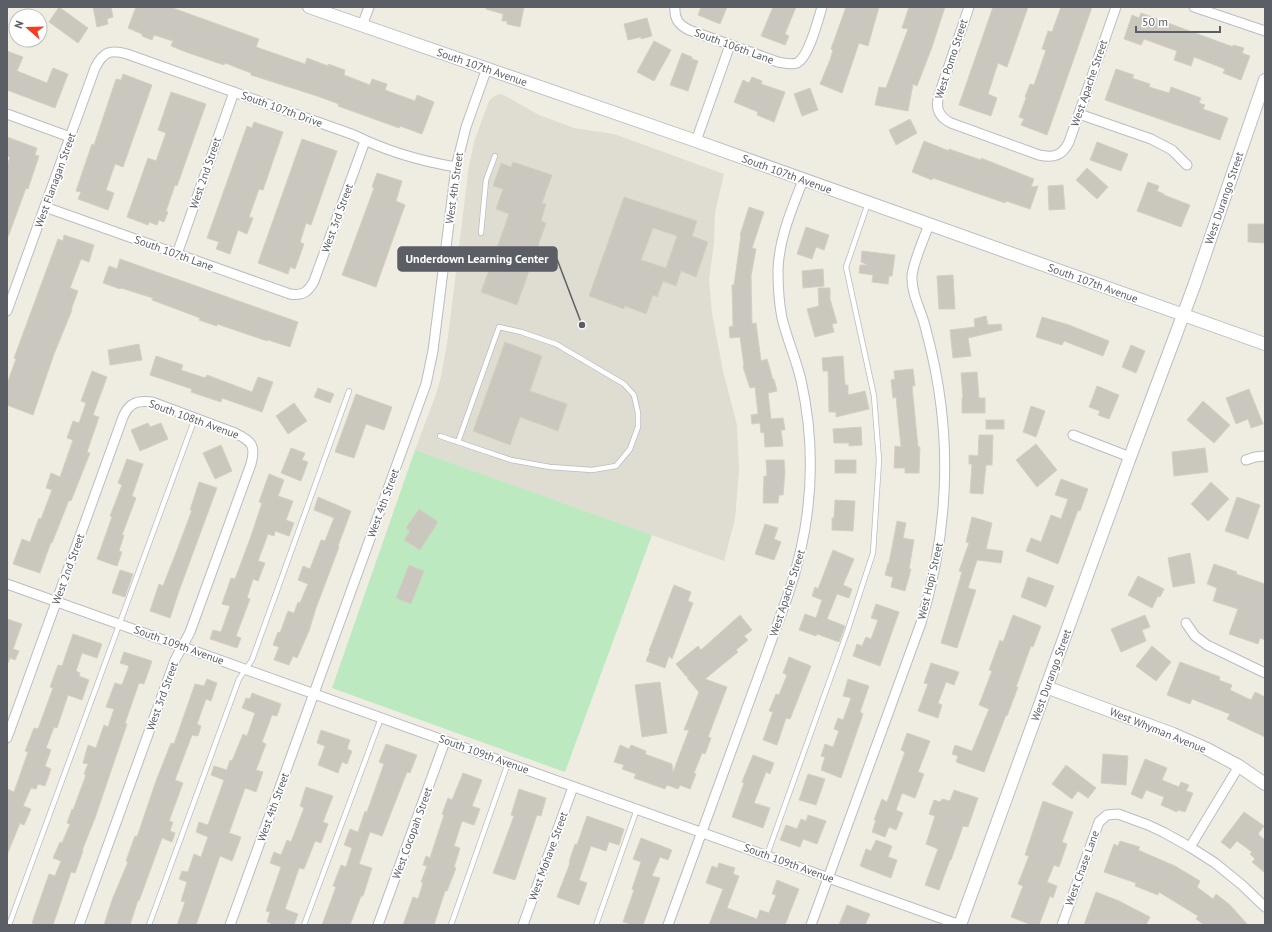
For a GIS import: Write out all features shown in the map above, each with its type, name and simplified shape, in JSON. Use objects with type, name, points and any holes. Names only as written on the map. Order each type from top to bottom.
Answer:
[{"type":"street","name":"South 107th Avenue","points":[[309,7],[487,68],[1265,344]]},
{"type":"street","points":[[362,26],[369,7]]},
{"type":"street","name":"South 106th Lane","points":[[675,7],[678,23],[689,30],[778,62],[791,64],[797,63],[805,54],[822,7]]},
{"type":"street","name":"West Pomo Street","points":[[969,7],[939,95],[937,106],[938,112],[951,123],[1039,155],[1052,157],[1058,156]]},
{"type":"street","name":"West Apache Street","points":[[1058,156],[1066,147],[1079,114],[1116,7]]},
{"type":"street","points":[[1195,7],[1265,31]]},
{"type":"street","points":[[696,142],[730,45]]},
{"type":"street","name":"South 107th Drive","points":[[108,52],[114,51],[127,54],[354,135],[365,141],[413,158],[456,167]]},
{"type":"street","name":"West Flanagan Street","points":[[7,311],[95,68],[102,56],[108,52]]},
{"type":"street","name":"West 4th Street","points":[[230,925],[427,379],[434,344],[456,167],[466,128],[487,68]]},
{"type":"street","name":"West Durango Street","points":[[960,925],[1183,315],[1265,80]]},
{"type":"street","name":"West 2nd Street","points":[[177,254],[234,92]]},
{"type":"street","points":[[7,114],[70,137]]},
{"type":"street","points":[[1079,114],[1151,139],[1172,150],[1187,165]]},
{"type":"street","name":"West 3rd Street","points":[[305,294],[310,289],[314,281],[365,141]]},
{"type":"street","name":"West Apache Street","points":[[668,925],[788,595],[799,561],[806,524],[810,493],[811,462],[808,422],[798,368],[783,319],[778,282],[779,256],[782,243],[788,220],[802,180]]},
{"type":"street","name":"South 107th Lane","points":[[45,207],[290,294],[305,294]]},
{"type":"street","name":"West Hopi Street","points":[[811,925],[919,628],[938,551],[943,512],[945,475],[942,408],[933,358],[914,291],[912,275],[929,224]]},
{"type":"street","name":"West 2nd Street","points":[[7,738],[123,417],[134,402]]},
{"type":"street","name":"South 108th Avenue","points":[[134,402],[152,402],[235,433],[248,440],[252,445]]},
{"type":"street","points":[[1073,436],[1130,457]]},
{"type":"street","name":"West 3rd Street","points":[[79,925],[175,660],[190,632],[251,464],[253,451],[252,445]]},
{"type":"street","points":[[1246,460],[1265,456]]},
{"type":"street","name":"South 109th Avenue","points":[[7,584],[960,925]]},
{"type":"street","points":[[1186,623],[1195,636],[1201,641],[1265,673]]},
{"type":"street","name":"West Whyman Avenue","points":[[1046,687],[1172,734],[1207,749],[1239,766],[1265,784]]},
{"type":"street","name":"West Cocopah Street","points":[[378,925],[445,741]]},
{"type":"street","points":[[1239,766],[1190,847],[1229,874],[1265,907]]},
{"type":"street","name":"West Mohave Street","points":[[523,925],[573,787]]},
{"type":"street","name":"West Chase Lane","points":[[1062,925],[1097,827],[1107,815],[1118,814],[1130,818],[1163,832],[1190,847]]},
{"type":"lane","points":[[481,233],[486,180],[495,156]]},
{"type":"lane","points":[[766,855],[848,632],[873,553],[879,460],[875,403],[846,268],[868,203]]},
{"type":"lane","points":[[440,436],[511,460],[550,467],[592,470],[616,466],[630,449],[638,427],[638,413],[634,395],[624,384],[556,344],[521,332],[498,327],[458,442]]},
{"type":"lane","points":[[149,925],[239,679],[252,660],[349,391]]},
{"type":"lane","points":[[9,925],[195,418]]},
{"type":"lane","points":[[304,925],[381,718]]},
{"type":"lane","points":[[451,925],[508,763]]},
{"type":"lane","points":[[596,925],[637,809]]},
{"type":"shaded area","points":[[499,94],[504,95],[539,115],[574,128],[614,134],[724,174],[715,213],[714,243],[709,280],[712,313],[723,371],[737,425],[739,471],[735,519],[724,561],[415,450],[441,377],[448,337],[469,165],[475,139],[489,101]]},
{"type":"green space","points":[[415,450],[652,535],[565,772],[332,688]]},
{"type":"building","points":[[59,7],[88,28],[78,43],[49,22]]},
{"type":"building","points":[[93,7],[111,7],[113,17],[107,19],[108,24],[97,27]]},
{"type":"building","points":[[136,7],[170,7],[259,39],[256,47],[305,64],[307,58],[328,66],[328,64],[345,70],[344,75],[370,85],[372,79],[387,84],[385,90],[415,101],[417,95],[434,102],[422,134],[400,126],[399,128],[338,106],[339,104],[317,96],[251,75],[251,73],[225,63],[224,65],[186,52],[171,46],[173,41],[154,35],[152,40],[142,36],[142,34],[128,28]]},
{"type":"building","points":[[486,7],[524,7],[520,27],[507,24],[507,21],[502,21],[503,14],[486,9]]},
{"type":"building","points":[[701,7],[727,7],[720,24],[698,15]]},
{"type":"building","points":[[773,7],[796,7],[785,34],[789,36],[785,45],[761,36]]},
{"type":"building","points":[[846,7],[879,7],[868,46],[859,43],[842,93],[820,84],[830,60],[833,50],[831,49]]},
{"type":"building","points":[[909,7],[945,7],[917,86],[913,84],[908,111],[875,105],[879,87],[886,88],[908,29],[902,28]]},
{"type":"building","points":[[993,7],[1028,7],[1007,67],[998,63],[988,94],[997,98],[991,116],[959,105]]},
{"type":"building","points":[[1061,7],[1092,7],[1047,135],[1021,125],[1024,119],[1019,117],[1030,84],[1034,85],[1046,50],[1042,49],[1048,31],[1052,32]]},
{"type":"building","points":[[1141,13],[1233,47],[1233,45],[1244,48],[1242,53],[1250,56],[1241,80],[1223,73],[1225,69],[1194,57],[1191,66],[1174,60],[1177,51],[1144,39],[1141,45],[1124,39],[1132,15],[1139,18]]},
{"type":"building","points":[[647,18],[652,36],[628,40],[624,24]]},
{"type":"building","points":[[654,41],[671,50],[654,81],[637,72]]},
{"type":"building","points":[[7,51],[23,57],[17,71],[47,83],[53,68],[68,74],[55,108],[7,90]]},
{"type":"building","points":[[682,53],[698,61],[688,91],[670,85]]},
{"type":"building","points":[[1116,69],[1134,75],[1132,78],[1150,84],[1149,87],[1169,93],[1171,87],[1201,98],[1199,103],[1205,105],[1203,109],[1228,118],[1220,140],[1105,100]]},
{"type":"building","points":[[123,74],[152,85],[123,167],[115,164],[106,190],[114,193],[108,210],[78,199],[81,192],[76,191],[92,144],[94,145],[116,79],[121,80]]},
{"type":"building","points":[[752,77],[762,81],[761,84],[785,92],[774,122],[757,115],[758,112],[734,102],[743,80],[749,83]]},
{"type":"building","points":[[810,88],[818,110],[802,116],[794,94]]},
{"type":"building","points":[[171,92],[206,104],[177,186],[175,185],[166,211],[168,212],[164,222],[159,220],[157,225],[149,222],[148,225],[127,217],[148,158],[156,161],[166,133],[158,130]]},
{"type":"building","points":[[910,119],[917,133],[896,145],[889,130]]},
{"type":"building","points":[[254,122],[283,132],[263,190],[259,189],[249,217],[253,218],[247,234],[238,230],[230,254],[216,249],[219,242],[207,238],[247,126],[252,128]]},
{"type":"building","points":[[7,137],[37,148],[35,155],[39,156],[28,189],[26,188],[8,237],[7,166],[10,157],[7,156]]},
{"type":"building","points":[[302,139],[337,151],[311,225],[306,223],[300,242],[304,244],[295,269],[290,267],[288,274],[258,263]]},
{"type":"building","points":[[924,141],[949,151],[949,149],[981,160],[981,158],[1034,179],[1031,187],[1038,186],[1030,209],[1006,201],[1005,203],[933,178],[932,180],[912,172]]},
{"type":"building","points":[[1097,142],[1128,154],[1121,171],[1090,160]]},
{"type":"building","points":[[513,162],[552,175],[542,203],[546,204],[541,221],[546,223],[517,305],[481,292],[509,214],[496,209],[503,189],[493,186],[501,163],[511,167]]},
{"type":"building","points":[[1087,168],[1108,187],[1097,199],[1076,180]]},
{"type":"building","points":[[377,173],[402,181],[396,201],[405,205],[376,287],[342,275],[374,188],[372,187]]},
{"type":"building","points":[[1148,182],[1159,186],[1157,191],[1164,195],[1190,205],[1181,227],[1137,211]]},
{"type":"building","points":[[1063,185],[1065,209],[1049,210],[1048,186]]},
{"type":"building","points":[[624,197],[697,221],[692,236],[708,242],[696,277],[681,271],[676,286],[663,281],[657,297],[653,295],[646,314],[625,306],[624,309],[589,296]],"holes":[[[653,228],[677,236],[666,268],[641,260]]]},
{"type":"building","points":[[749,207],[764,212],[752,248],[756,249],[751,276],[752,324],[756,323],[761,361],[767,359],[773,380],[774,379],[777,391],[768,393],[771,419],[783,418],[785,430],[781,430],[783,446],[765,447],[764,432],[761,433],[760,423],[752,424],[751,415],[758,414],[755,387],[750,388],[743,367],[740,337],[730,338],[729,327],[733,326],[732,285],[734,285],[740,235]]},
{"type":"building","points":[[1248,224],[1265,224],[1265,243],[1248,242]]},
{"type":"building","points":[[806,227],[829,235],[824,250],[816,247],[812,259],[797,254]]},
{"type":"building","points":[[64,235],[94,245],[89,262],[81,259],[70,288],[78,291],[33,415],[7,405],[7,384],[16,359],[14,358],[58,239],[63,241]]},
{"type":"building","points":[[862,251],[895,255],[892,276],[889,276],[888,284],[872,282],[873,275],[859,273],[860,265],[868,265],[861,262]]},
{"type":"building","points":[[120,259],[298,322],[290,347],[217,324],[217,326],[199,320],[200,318],[152,300],[153,298],[103,283],[109,266],[117,269]]},
{"type":"building","points":[[823,269],[824,286],[803,288],[802,271]]},
{"type":"building","points":[[953,275],[955,309],[939,309],[937,276]]},
{"type":"building","points":[[818,288],[830,288],[830,299],[837,323],[832,324],[834,332],[815,337],[807,309],[819,306]]},
{"type":"building","points":[[986,316],[988,325],[1001,324],[1002,330],[968,338],[971,356],[953,358],[950,330],[975,327],[974,319]]},
{"type":"building","points":[[1042,317],[1069,325],[1109,341],[1103,356],[1064,341],[1062,345],[1036,337]]},
{"type":"building","points":[[505,342],[542,356],[530,391],[567,404],[558,431],[520,417],[510,445],[473,431]]},
{"type":"building","points":[[139,344],[142,360],[110,365],[108,350]]},
{"type":"building","points":[[1131,345],[1145,351],[1136,373],[1122,367]]},
{"type":"building","points":[[156,356],[183,365],[181,370],[205,378],[207,375],[252,392],[258,377],[273,382],[262,412],[222,398],[221,402],[191,392],[192,389],[150,375]]},
{"type":"building","points":[[843,356],[845,385],[848,385],[848,395],[865,391],[869,409],[836,417],[836,412],[829,412],[828,371],[823,371],[822,358]]},
{"type":"building","points":[[913,369],[915,386],[912,386],[918,447],[920,447],[919,473],[905,473],[905,468],[894,468],[895,446],[901,447],[896,397],[893,398],[891,380],[895,379],[894,371]]},
{"type":"building","points":[[92,371],[107,377],[93,415],[99,417],[87,452],[90,453],[71,501],[69,500],[52,543],[51,542],[40,573],[13,564],[22,539],[30,542],[39,518],[41,519],[52,490],[46,488],[51,473],[60,477],[73,440],[67,438],[73,421],[79,423],[86,403],[81,401]]},
{"type":"building","points":[[977,372],[979,398],[985,398],[985,413],[962,413],[963,398],[961,373]]},
{"type":"building","points":[[1097,386],[1119,395],[1109,419],[1098,415],[1100,411],[1089,407]]},
{"type":"building","points":[[318,388],[334,394],[330,403],[314,397]]},
{"type":"building","points":[[1249,389],[1263,424],[1251,428],[1248,419],[1236,424],[1226,398]]},
{"type":"building","points":[[356,394],[392,407],[384,430],[366,424],[354,458],[335,452]]},
{"type":"building","points":[[1203,401],[1230,425],[1214,443],[1187,420]]},
{"type":"building","points":[[294,403],[307,421],[288,434],[276,416]]},
{"type":"building","points":[[1031,406],[1045,411],[1036,437],[1023,432]]},
{"type":"building","points":[[986,420],[1004,420],[1004,429],[986,429]]},
{"type":"building","points":[[148,423],[150,427],[161,423],[168,439],[140,451],[131,430]]},
{"type":"building","points":[[861,427],[862,445],[849,446],[849,443],[834,443],[833,429]]},
{"type":"building","points":[[979,435],[993,435],[992,465],[986,465],[983,494],[970,493],[972,464],[969,464],[969,455],[978,456]]},
{"type":"building","points":[[1036,444],[1057,470],[1037,487],[1016,460]]},
{"type":"building","points":[[221,445],[232,471],[215,479],[203,453]]},
{"type":"building","points":[[291,448],[305,453],[302,460],[308,462],[301,481],[281,473]]},
{"type":"building","points":[[1205,448],[1208,472],[1174,476],[1172,452]]},
{"type":"building","points":[[127,459],[143,464],[132,496],[136,498],[122,535],[124,535],[119,551],[122,552],[117,566],[97,559],[112,517],[110,516],[122,485],[118,483]]},
{"type":"building","points":[[766,460],[784,460],[785,472],[783,495],[779,495],[778,503],[763,503],[764,476],[767,476]]},
{"type":"building","points":[[835,460],[856,460],[856,473],[835,473]]},
{"type":"building","points":[[269,474],[284,480],[278,496],[293,501],[286,520],[294,523],[289,536],[275,531],[274,536],[268,534],[258,561],[265,563],[258,581],[253,579],[247,598],[250,599],[236,636],[241,638],[237,648],[210,639],[213,630],[221,632],[230,606],[222,604],[231,578],[235,579],[250,539],[262,503],[259,502]]},
{"type":"building","points":[[1061,479],[1088,489],[1080,511],[1078,510],[1058,564],[1026,551],[1031,538],[1041,542],[1051,515],[1061,519],[1068,499],[1055,495]]},
{"type":"building","points":[[199,482],[217,488],[170,618],[150,611],[159,584],[163,586],[177,550],[192,510],[190,510]]},
{"type":"building","points":[[1211,482],[1229,499],[1208,521],[1191,504]]},
{"type":"building","points":[[318,497],[351,511],[309,631],[297,658],[293,656],[289,665],[274,660],[279,647],[273,645],[278,632],[280,633],[288,611],[294,613],[308,584],[298,580],[303,566],[310,569],[321,540],[325,541],[334,518],[314,510]]},
{"type":"building","points":[[1237,497],[1260,505],[1248,539],[1225,531]]},
{"type":"building","points":[[835,500],[855,501],[853,531],[832,530]]},
{"type":"building","points":[[419,509],[438,522],[420,550],[404,540],[410,531],[406,528]]},
{"type":"building","points":[[972,517],[992,523],[986,549],[1003,551],[1001,563],[977,560],[968,588],[976,590],[957,648],[941,643],[962,572],[959,571],[969,543],[966,542]]},
{"type":"building","points":[[897,521],[906,523],[903,538],[914,540],[909,569],[911,569],[905,591],[891,587],[893,577],[885,575],[889,563]]},
{"type":"building","points":[[765,524],[778,528],[774,539],[781,542],[774,560],[755,554]]},
{"type":"building","points":[[833,550],[854,559],[843,585],[852,589],[849,598],[837,594],[827,619],[845,626],[839,642],[817,634],[816,636],[799,630],[805,614],[816,618],[822,600],[812,596],[815,587],[818,589]]},
{"type":"building","points":[[1190,553],[1195,583],[1173,587],[1168,558]]},
{"type":"building","points":[[1214,564],[1237,572],[1236,574],[1265,584],[1265,640],[1260,638],[1258,644],[1229,634],[1238,609],[1213,601],[1217,588],[1207,584]]},
{"type":"building","points":[[409,565],[424,571],[411,604],[396,598]]},
{"type":"building","points":[[120,570],[133,574],[125,597],[112,593]]},
{"type":"building","points":[[1138,576],[1164,589],[1160,597],[1158,596],[1152,608],[1128,595]]},
{"type":"building","points":[[1028,577],[1054,586],[1046,607],[1021,597]]},
{"type":"building","points":[[674,585],[691,592],[688,601],[693,603],[672,659],[669,656],[665,668],[646,661]]},
{"type":"building","points":[[876,604],[899,612],[880,666],[853,656],[857,644],[862,646],[866,637],[871,639],[878,620],[871,618]]},
{"type":"building","points":[[740,615],[752,630],[744,636],[748,640],[736,650],[738,652],[705,679],[727,687],[708,737],[711,738],[705,754],[702,753],[694,773],[696,774],[690,789],[680,785],[678,789],[667,785],[665,789],[634,778],[636,774],[622,769],[624,765],[614,762],[620,745],[629,749],[631,745],[646,751],[645,754],[672,764],[673,772],[689,730],[684,730],[699,692],[687,678],[689,677],[686,676],[676,664],[698,646],[701,650]]},
{"type":"building","points":[[1013,615],[1041,626],[1033,647],[1031,646],[1016,687],[1018,687],[984,772],[956,762],[958,756],[952,754],[955,745],[972,751],[989,709],[979,705],[992,671],[989,670],[1000,640],[1003,642]]},
{"type":"building","points":[[1145,615],[1150,627],[1142,630],[1146,641],[1121,652],[1111,629]]},
{"type":"building","points":[[7,619],[22,624],[13,649],[19,651],[15,660],[10,658],[8,663]]},
{"type":"building","points":[[73,634],[102,644],[97,658],[82,653],[76,671],[80,673],[79,676],[89,680],[82,700],[68,695],[57,728],[54,727],[46,748],[51,750],[45,766],[51,769],[45,786],[38,784],[36,789],[31,788],[23,806],[31,809],[24,825],[20,823],[7,855],[7,789],[14,792],[28,752],[25,751],[34,728],[38,729],[53,688],[50,687],[58,665],[62,666]]},
{"type":"building","points":[[1152,646],[1171,662],[1156,681],[1136,666]]},
{"type":"building","points":[[124,652],[152,661],[144,684],[139,683],[125,723],[127,724],[95,818],[75,873],[71,872],[53,925],[38,925],[32,923],[49,874],[55,876],[61,861],[53,858],[60,842],[62,843],[70,824],[67,823],[86,775],[84,774],[88,764],[83,763],[88,745],[96,748],[104,725],[108,727],[114,709],[106,707],[115,683],[122,685],[129,666],[120,663]]},
{"type":"building","points":[[789,657],[811,666],[790,719],[786,718],[777,745],[763,740],[773,712],[769,711],[776,694],[779,695],[787,675],[783,673]]},
{"type":"building","points":[[1180,662],[1220,677],[1219,680],[1232,685],[1230,690],[1251,700],[1255,692],[1265,697],[1265,737],[1227,719],[1230,714],[1192,699],[1190,704],[1167,695]]},
{"type":"building","points":[[931,663],[959,672],[954,685],[946,682],[938,703],[942,705],[938,718],[918,711],[928,684],[924,683]]},
{"type":"building","points":[[207,679],[217,683],[211,701],[206,699],[197,724],[201,726],[198,736],[192,735],[175,780],[183,783],[169,821],[173,822],[170,831],[175,833],[172,842],[162,838],[130,925],[104,925],[112,900],[128,862],[126,861],[135,836],[137,837],[171,743],[174,744],[195,684],[204,686]]},
{"type":"building","points":[[848,679],[869,686],[860,712],[863,714],[841,778],[821,770],[825,757],[821,756],[825,744],[833,747],[839,731],[834,729],[838,718],[843,720],[851,698],[843,696]]},
{"type":"building","points":[[660,682],[667,733],[642,737],[635,685]]},
{"type":"building","points":[[252,693],[281,704],[277,716],[272,715],[262,742],[266,744],[256,770],[263,772],[256,792],[245,788],[229,833],[241,837],[232,861],[220,856],[196,925],[177,925],[185,902],[181,901],[187,882],[179,879],[182,871],[188,872],[194,854],[201,857],[208,837],[196,832],[199,822],[208,825],[224,780],[211,775],[214,766],[227,770],[230,760],[232,761],[243,734],[247,736],[255,713],[242,708],[246,698],[250,699]]},
{"type":"building","points":[[321,730],[350,740],[347,749],[352,751],[347,764],[342,762],[338,773],[318,765],[325,746],[317,743]]},
{"type":"building","points":[[907,733],[930,741],[918,772],[924,774],[915,798],[902,793],[896,810],[903,813],[896,830],[889,827],[885,837],[872,832],[876,820],[874,820],[882,799],[887,802],[905,752],[901,750]]},
{"type":"building","points":[[386,744],[417,755],[410,773],[407,772],[382,836],[370,832],[359,864],[372,868],[363,896],[361,896],[350,925],[322,925],[336,887],[333,886],[341,865],[346,867],[352,848],[344,845],[350,829],[358,832],[365,811],[367,812],[384,764],[379,762]]},
{"type":"building","points":[[1103,754],[1128,756],[1126,785],[1101,783]]},
{"type":"building","points":[[753,755],[774,763],[770,774],[766,772],[754,803],[770,808],[763,828],[732,817],[744,783],[742,782]]},
{"type":"building","points":[[1145,759],[1167,768],[1162,780],[1179,787],[1181,782],[1189,785],[1186,791],[1193,793],[1185,812],[1178,810],[1177,812],[1161,805],[1164,797],[1146,790],[1142,799],[1131,794]]},
{"type":"building","points":[[1066,765],[1096,788],[1088,798],[1078,791],[1072,799],[1052,784]]},
{"type":"building","points":[[463,773],[482,780],[472,806],[480,809],[474,825],[462,821],[454,846],[460,848],[454,867],[456,868],[447,891],[445,891],[434,925],[403,925],[413,897],[418,899],[423,883],[421,882],[427,866],[423,865],[426,856],[430,858],[448,798],[452,800]]},
{"type":"building","points":[[808,774],[825,779],[816,805],[799,800]]},
{"type":"building","points":[[306,787],[333,796],[323,822],[328,824],[321,843],[315,841],[304,869],[299,868],[285,909],[298,914],[294,925],[276,925],[267,922],[270,912],[266,911],[281,867],[270,863],[274,852],[281,855],[287,840],[291,842],[304,808],[300,806]]},
{"type":"building","points":[[519,789],[546,798],[541,816],[537,815],[515,880],[493,873],[514,816],[511,815]]},
{"type":"building","points":[[954,790],[978,798],[968,827],[963,826],[939,890],[925,885],[938,849],[926,844],[935,816],[929,814],[934,800],[940,802],[942,799],[950,801]]},
{"type":"building","points":[[1043,801],[1073,812],[1062,842],[1067,844],[1059,867],[1054,865],[1047,882],[1057,886],[1053,898],[1050,896],[1039,925],[1032,925],[1011,917],[1023,886],[1018,884],[1029,856],[1025,855]]},
{"type":"building","points":[[1244,812],[1264,826],[1258,834],[1265,840],[1265,873],[1252,862],[1255,859],[1250,854],[1252,852],[1237,841],[1230,849],[1221,842]]},
{"type":"building","points":[[808,815],[826,821],[817,844],[803,839],[800,847],[780,840],[786,825],[797,829],[801,819],[806,821]]},
{"type":"building","points":[[587,816],[624,829],[619,845],[609,842],[606,851],[591,846],[579,880],[587,883],[579,905],[557,897],[570,863],[569,862],[575,844],[577,845]]},
{"type":"building","points":[[641,838],[672,850],[668,860],[660,857],[652,876],[660,878],[643,925],[634,925],[623,922],[634,890],[632,889],[641,862],[633,859]]},
{"type":"building","points":[[876,840],[892,846],[888,857],[897,860],[891,878],[860,866],[866,849],[871,851]]},
{"type":"building","points":[[1120,841],[1140,847],[1138,850],[1175,866],[1200,881],[1197,887],[1213,899],[1216,894],[1230,905],[1248,925],[1204,925],[1196,919],[1198,916],[1159,892],[1158,895],[1135,886],[1136,883],[1104,872],[1114,844],[1118,846]]},
{"type":"building","points":[[719,863],[735,868],[733,874],[739,876],[727,908],[757,919],[760,910],[769,913],[776,895],[772,894],[777,880],[799,889],[785,925],[709,925],[723,889],[706,883],[712,866],[717,868]]},
{"type":"building","points":[[1096,892],[1119,901],[1150,917],[1146,925],[1084,925]]},
{"type":"building","points":[[847,905],[870,914],[865,925],[839,925]]},
{"type":"place","name":"Underdown Learning Center","points":[[582,325]]}]
